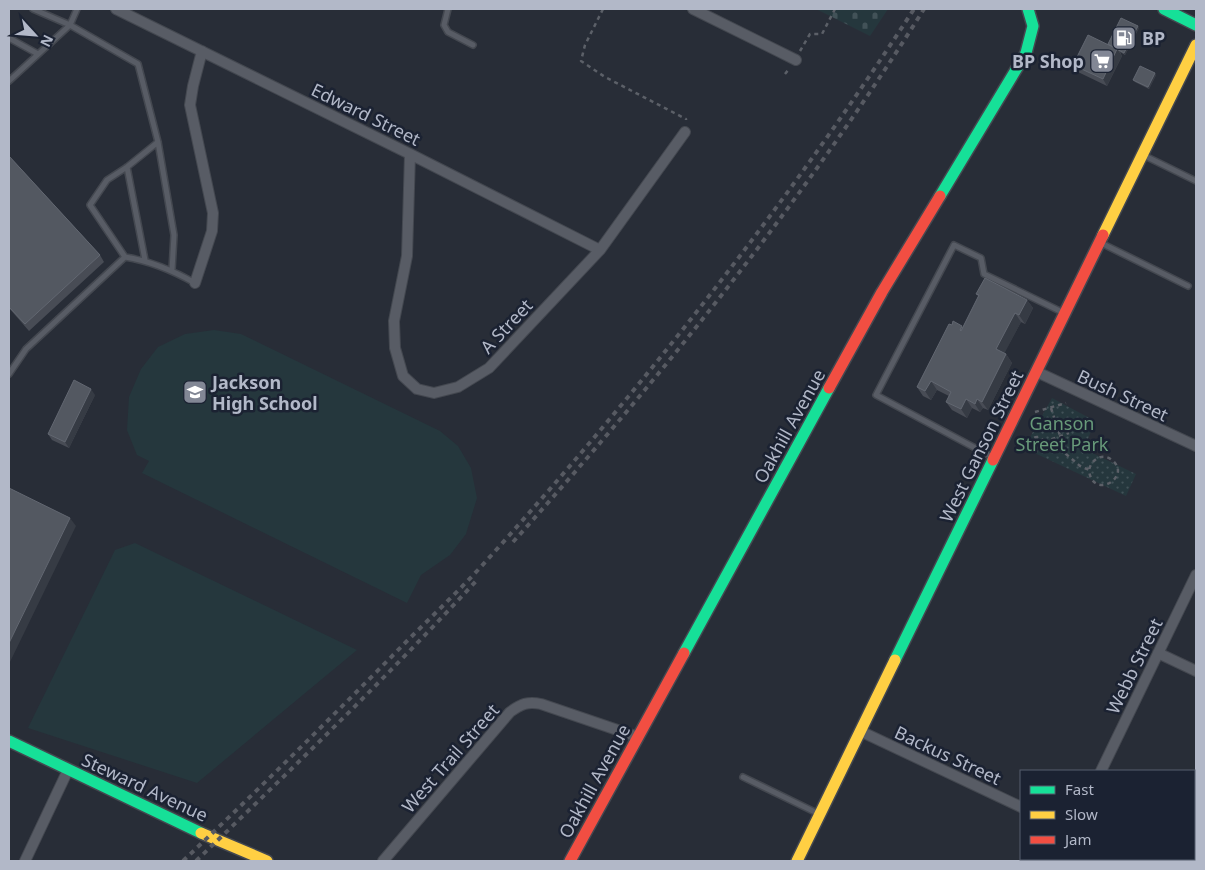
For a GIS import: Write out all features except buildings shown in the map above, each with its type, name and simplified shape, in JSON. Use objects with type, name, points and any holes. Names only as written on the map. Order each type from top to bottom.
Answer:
[{"type":"street","name":"Edward Street","points":[[116,9],[600,250]]},
{"type":"street","points":[[693,9],[796,60]]},
{"type":"street","name":"Oakhill Avenue","points":[[570,861],[882,292],[1026,53],[1033,26],[1028,9]]},
{"type":"street","points":[[1164,9],[1196,24]]},
{"type":"street","name":"West Ganson Street","points":[[797,861],[1196,45]]},
{"type":"street","points":[[195,283],[212,231],[213,213],[190,105],[202,51]]},
{"type":"street","name":"A Street","points":[[410,154],[407,256],[394,321],[395,348],[403,376],[417,389],[434,393],[458,387],[489,368],[600,250],[685,132]]},
{"type":"street","name":"Bush Street","points":[[1036,372],[1196,446]]},
{"type":"street","name":"Webb Street","points":[[1101,770],[1196,575]]},
{"type":"street","points":[[1158,654],[1196,671]]},
{"type":"street","name":"West Trail Street","points":[[383,861],[510,712],[520,704],[531,702],[541,704],[638,737]]},
{"type":"street","name":"Backus Street","points":[[860,731],[1020,807]]},
{"type":"street","name":"Steward Avenue","points":[[9,741],[209,837],[267,861]]},
{"type":"street","points":[[25,861],[68,770]]},
{"type":"lane","points":[[33,9],[70,25],[138,64],[158,142],[174,235],[172,270]]},
{"type":"lane","points":[[9,81],[70,25],[77,9]]},
{"type":"lane","points":[[448,9],[444,25],[448,32],[473,45]]},
{"type":"lane","points":[[9,38],[38,54]]},
{"type":"lane","points":[[158,142],[127,167],[107,180],[90,205],[125,257],[145,260],[172,270],[195,283]]},
{"type":"lane","points":[[1143,156],[1196,181]]},
{"type":"lane","points":[[127,167],[145,260]]},
{"type":"lane","points":[[1101,242],[1188,286]]},
{"type":"lane","points":[[995,459],[876,394],[954,244],[981,258],[984,274],[1064,314]]},
{"type":"lane","points":[[9,374],[26,349],[125,257]]},
{"type":"lane","points":[[743,777],[820,814]]},
{"type":"path","points":[[602,9],[585,45],[581,61],[605,77],[686,119],[685,132]]},
{"type":"path","points":[[785,74],[796,60],[810,34],[822,34],[835,9]]},
{"type":"path","points":[[1036,412],[1066,403]]},
{"type":"path","points":[[1051,408],[1066,454],[1080,466],[1089,470],[1092,480],[1099,485],[1109,484],[1116,478],[1116,464],[1113,460],[1104,457],[1100,457],[1092,462],[1089,470]]},
{"type":"path","points":[[1044,442],[1069,433]]},
{"type":"path","points":[[1035,437],[1040,437],[1044,442],[1044,447],[1038,452],[1030,447],[1030,442],[1035,437]]},
{"type":"green space","points":[[816,9],[888,9],[870,36]]},
{"type":"green space","points":[[214,330],[241,334],[440,431],[458,446],[471,468],[477,498],[466,534],[450,555],[421,575],[407,603],[142,473],[149,461],[137,455],[127,430],[129,397],[141,369],[158,347],[185,334]]},
{"type":"green space","name":"Ganson Street Park","points":[[1052,398],[1095,421],[1084,449],[1136,474],[1126,496],[1024,448]]},
{"type":"green space","points":[[135,543],[357,650],[197,783],[28,728],[115,550]]},
{"type":"railway","points":[[183,861],[458,591],[546,494],[658,360],[765,223],[866,81],[914,9]]},
{"type":"railway","points":[[513,542],[624,415],[730,284],[830,149],[924,9]]},
{"type":"railway","points":[[196,861],[374,687],[477,580]]},
{"type":"traffic: fast","points":[[940,196],[1026,53],[1033,26],[1028,9]]},
{"type":"traffic: fast","points":[[1164,9],[1196,25]]},
{"type":"traffic: fast","points":[[684,653],[829,388]]},
{"type":"traffic: fast","points":[[895,660],[993,460]]},
{"type":"traffic: fast","points":[[9,741],[201,833]]},
{"type":"traffic: slow","points":[[1103,235],[1196,45]]},
{"type":"traffic: slow","points":[[797,861],[895,660]]},
{"type":"traffic: slow","points":[[201,833],[267,861]]},
{"type":"traffic: jam","points":[[829,388],[882,292],[940,196]]},
{"type":"traffic: jam","points":[[993,460],[1103,235]]},
{"type":"traffic: jam","points":[[570,861],[684,653]]},
{"type":"place","name":"BP","points":[[1124,38]]},
{"type":"place","name":"BP Shop","points":[[1102,61]]},
{"type":"place","name":"Jackson High School","points":[[195,392]]}]
